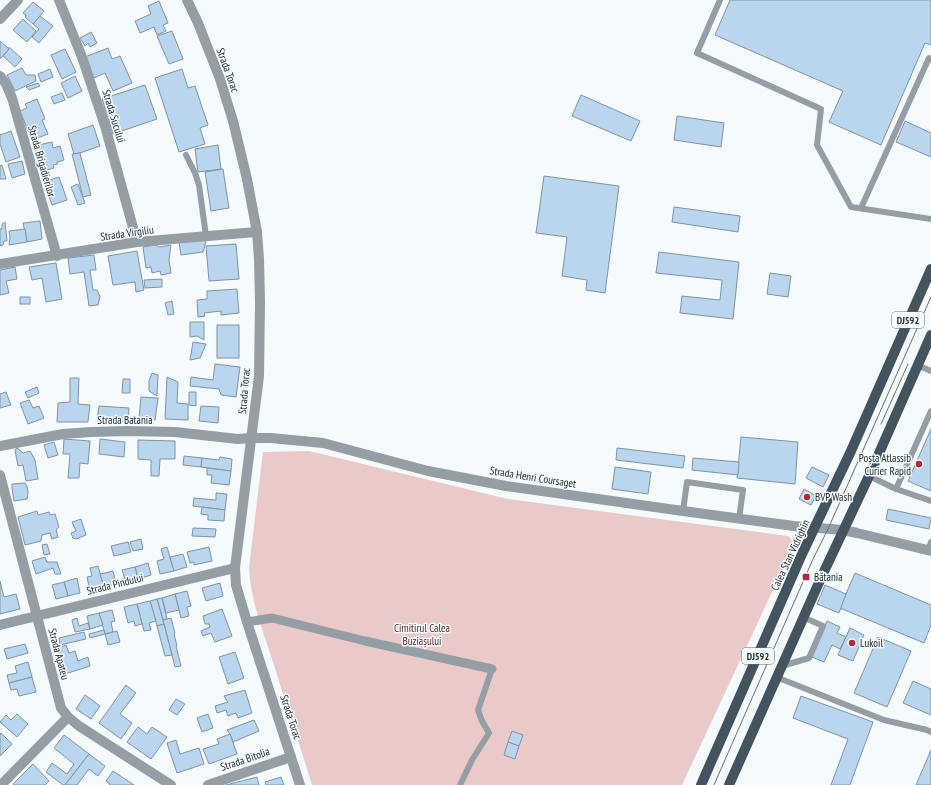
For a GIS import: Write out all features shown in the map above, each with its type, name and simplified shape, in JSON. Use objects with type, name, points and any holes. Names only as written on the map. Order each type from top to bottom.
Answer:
[{"type":"main road","name":"Calea Stan Vidrighin","points":[[701,785],[802,554],[851,452],[885,371],[931,269]]},
{"type":"main road","name":"DJ592","points":[[729,785],[776,677],[869,476],[931,335]]},
{"type":"street","points":[[0,19],[18,0]]},
{"type":"street","name":"Strada Sucului","points":[[59,0],[82,57],[105,126],[137,242]]},
{"type":"street","name":"Strada Torac","points":[[187,0],[198,23],[220,79],[233,121],[247,179],[257,232],[260,302],[259,376],[235,568],[236,585],[300,785]]},
{"type":"street","name":"Strada Brigadierilor","points":[[0,76],[6,84],[12,98],[57,256]]},
{"type":"street","name":"Strada Virgiliu","points":[[0,264],[137,242],[257,232]]},
{"type":"street","name":"Strada Batania","points":[[0,446],[63,434],[91,432],[175,432],[238,439],[251,438]]},
{"type":"street","name":"Strada Henri Coursaget","points":[[251,438],[271,438],[323,443],[428,471],[506,486],[683,511],[858,532],[930,548]]},
{"type":"street","name":"Strada Apateu","points":[[0,475],[61,708],[68,717],[85,730],[171,785]]},
{"type":"street","name":"Strada Pindului","points":[[0,625],[235,568]]},
{"type":"street","points":[[247,622],[272,618],[365,641],[492,669]]},
{"type":"street","points":[[1,785],[68,717]]},
{"type":"street","name":"Strada Bitolia","points":[[208,785],[291,757]]},
{"type":"lane","points":[[720,0],[698,53],[821,109],[817,145],[851,207],[931,219]]},
{"type":"lane","points":[[861,208],[929,58],[931,59]]},
{"type":"lane","points":[[186,155],[195,173],[198,185],[206,236]]},
{"type":"lane","points":[[917,365],[931,372]]},
{"type":"lane","points":[[896,488],[931,411]]},
{"type":"lane","points":[[869,476],[931,501]]},
{"type":"lane","points":[[683,511],[687,482],[743,490],[739,518]]},
{"type":"lane","points":[[782,666],[809,658],[823,626],[803,617]]},
{"type":"lane","points":[[460,785],[472,760],[489,733],[478,710],[492,669]]},
{"type":"lane","points":[[776,677],[884,720],[931,732]]},
{"type":"green space","name":"Cimitirul Calea Buziașului","points":[[309,451],[508,499],[788,536],[792,540],[793,547],[682,785],[312,785],[257,613],[249,567],[263,452]]},
{"type":"building","points":[[730,0],[931,0],[931,45],[925,43],[881,145],[829,122],[843,91],[715,35]]},
{"type":"building","points":[[159,1],[168,23],[163,25],[166,31],[157,35],[154,27],[140,33],[135,21],[151,14],[148,6]]},
{"type":"building","points":[[33,2],[44,11],[33,24],[25,17],[26,15],[23,13]]},
{"type":"building","points":[[40,16],[53,26],[39,43],[32,37],[39,29],[33,24]]},
{"type":"building","points":[[23,19],[36,31],[27,42],[13,30]]},
{"type":"building","points":[[172,31],[183,59],[169,64],[157,36]]},
{"type":"building","points":[[91,32],[97,43],[90,47],[88,43],[85,46],[80,38]]},
{"type":"building","points":[[0,41],[9,49],[0,59]]},
{"type":"building","points":[[9,47],[22,59],[15,67],[3,56]]},
{"type":"building","points":[[108,48],[112,59],[120,56],[132,83],[113,91],[105,73],[94,78],[85,57]]},
{"type":"building","points":[[65,49],[76,72],[62,79],[51,55]]},
{"type":"building","points":[[22,68],[26,75],[35,75],[36,81],[15,91],[7,75]]},
{"type":"building","points":[[50,69],[53,77],[41,82],[38,74]]},
{"type":"building","points":[[182,69],[188,88],[195,86],[208,125],[200,128],[205,144],[179,152],[155,78]]},
{"type":"building","points":[[75,76],[82,91],[68,98],[61,83]]},
{"type":"building","points":[[38,83],[40,86],[29,90],[26,87]]},
{"type":"building","points":[[145,85],[157,119],[113,134],[102,99]]},
{"type":"building","points":[[62,93],[65,100],[54,104],[51,97]]},
{"type":"building","points":[[581,95],[640,121],[631,141],[572,116]]},
{"type":"building","points":[[37,99],[45,119],[42,120],[48,134],[37,138],[37,135],[31,138],[20,111],[27,108],[25,104]]},
{"type":"building","points":[[677,116],[724,123],[721,147],[674,140]]},
{"type":"building","points":[[905,121],[931,133],[931,157],[896,142]]},
{"type":"building","points":[[93,125],[100,146],[74,154],[68,134]]},
{"type":"building","points":[[11,131],[20,157],[6,162],[0,144],[0,135]]},
{"type":"building","points":[[52,142],[53,148],[60,146],[64,160],[53,165],[54,168],[41,172],[34,146]]},
{"type":"building","points":[[218,145],[221,169],[198,172],[195,149]]},
{"type":"building","points":[[80,153],[91,195],[83,197],[72,154]]},
{"type":"building","points":[[22,161],[25,174],[12,178],[8,164]]},
{"type":"building","points":[[2,165],[6,179],[0,179],[0,166]]},
{"type":"building","points":[[223,169],[229,208],[211,211],[205,172]]},
{"type":"building","points":[[544,176],[619,186],[605,293],[586,290],[587,280],[562,276],[567,237],[536,233]]},
{"type":"building","points":[[59,177],[67,200],[52,205],[44,182]]},
{"type":"building","points":[[78,184],[85,203],[78,205],[71,187]]},
{"type":"building","points":[[674,207],[740,216],[738,232],[672,222]]},
{"type":"building","points":[[40,221],[42,239],[27,242],[23,223]]},
{"type":"building","points":[[5,222],[7,241],[4,241],[3,245],[0,246],[0,229],[2,229],[2,224]]},
{"type":"building","points":[[25,229],[27,242],[9,245],[9,231]]},
{"type":"building","points":[[204,239],[206,242],[203,252],[181,255],[179,242]]},
{"type":"building","points":[[236,244],[239,279],[209,281],[206,246]]},
{"type":"building","points":[[156,245],[159,247],[171,245],[169,260],[171,273],[161,275],[160,271],[152,273],[151,267],[146,268],[143,247]]},
{"type":"building","points":[[137,251],[144,290],[136,292],[135,282],[113,285],[108,256]]},
{"type":"building","points":[[659,252],[739,262],[733,319],[680,313],[682,296],[720,300],[722,280],[656,273]]},
{"type":"building","points":[[94,255],[96,270],[90,270],[93,290],[97,290],[100,296],[98,305],[89,306],[84,272],[70,274],[68,258]]},
{"type":"building","points":[[56,263],[62,299],[46,302],[42,278],[32,280],[29,267]]},
{"type":"building","points":[[15,267],[17,279],[6,281],[9,293],[0,295],[0,270]]},
{"type":"building","points":[[770,273],[791,276],[788,297],[767,294]]},
{"type":"building","points":[[162,279],[162,287],[145,288],[144,280]]},
{"type":"building","points":[[237,289],[239,313],[221,315],[221,311],[204,313],[205,316],[198,317],[197,300],[207,299],[207,291]]},
{"type":"building","points":[[20,297],[30,297],[30,304],[20,304]]},
{"type":"building","points":[[172,301],[174,314],[168,315],[165,303]]},
{"type":"building","points":[[190,322],[204,322],[204,340],[197,336],[190,337]]},
{"type":"building","points":[[217,325],[239,325],[239,358],[217,358]]},
{"type":"building","points":[[193,342],[206,344],[200,358],[190,360]]},
{"type":"building","points":[[215,364],[240,367],[236,397],[221,395],[219,389],[190,386],[191,377],[213,380]]},
{"type":"building","points":[[152,373],[158,375],[157,396],[149,391],[149,381]]},
{"type":"building","points":[[167,377],[178,382],[177,403],[188,404],[188,420],[165,419]]},
{"type":"building","points":[[70,378],[79,378],[78,404],[90,405],[88,422],[57,422],[58,403],[70,402]]},
{"type":"building","points":[[123,379],[130,379],[130,393],[122,393]]},
{"type":"building","points":[[37,387],[39,393],[28,398],[25,392]]},
{"type":"building","points":[[6,392],[11,405],[0,408],[0,394]]},
{"type":"building","points":[[189,392],[196,392],[196,406],[189,405]]},
{"type":"building","points":[[141,397],[158,398],[155,420],[139,418]]},
{"type":"building","points":[[29,400],[33,408],[39,406],[44,418],[28,424],[20,403]]},
{"type":"building","points":[[99,406],[129,408],[128,422],[97,419]]},
{"type":"building","points":[[201,406],[219,407],[218,423],[199,421]]},
{"type":"building","points":[[931,429],[931,491],[908,481]]},
{"type":"building","points":[[741,437],[798,442],[795,484],[737,478]]},
{"type":"building","points":[[64,439],[90,441],[88,464],[80,463],[79,478],[68,478],[70,454],[63,454]]},
{"type":"building","points":[[100,439],[125,442],[124,457],[99,454]]},
{"type":"building","points":[[138,440],[175,441],[175,459],[160,459],[159,476],[151,476],[151,460],[138,459]]},
{"type":"building","points":[[54,442],[58,455],[48,458],[44,445]]},
{"type":"building","points":[[17,448],[23,453],[30,451],[35,460],[38,479],[26,481],[23,465],[18,466],[15,450]]},
{"type":"building","points":[[617,448],[685,456],[683,468],[616,460]]},
{"type":"building","points":[[184,456],[202,458],[201,467],[183,465]]},
{"type":"building","points":[[220,457],[232,459],[231,471],[201,467],[202,458],[219,460]]},
{"type":"building","points":[[693,458],[739,462],[738,475],[692,470]]},
{"type":"building","points":[[615,467],[651,472],[648,494],[612,489]]},
{"type":"building","points":[[812,467],[829,475],[823,487],[806,478]]},
{"type":"building","points":[[207,468],[231,471],[229,485],[211,483],[212,475],[207,475]]},
{"type":"building","points":[[25,483],[28,493],[27,499],[14,501],[12,484]]},
{"type":"building","name":"BVP Wash","points":[[804,489],[816,496],[811,505],[799,499]]},
{"type":"building","points":[[216,493],[227,494],[225,510],[193,506],[194,498],[216,500]]},
{"type":"building","points":[[202,507],[225,510],[224,521],[208,520],[208,515],[201,514]]},
{"type":"building","points":[[888,509],[931,518],[929,529],[886,520]]},
{"type":"building","points":[[37,511],[38,515],[49,512],[50,515],[55,514],[59,527],[56,530],[58,537],[52,539],[50,533],[42,535],[41,541],[25,545],[18,517]]},
{"type":"building","points":[[81,519],[86,535],[76,539],[73,538],[71,533],[76,531],[72,522]]},
{"type":"building","points":[[193,528],[216,529],[215,537],[192,536]]},
{"type":"building","points":[[141,539],[143,549],[133,551],[130,542]]},
{"type":"building","points":[[128,542],[131,552],[114,556],[111,546]]},
{"type":"building","points":[[47,544],[50,554],[44,555],[42,545]]},
{"type":"building","points":[[167,547],[174,571],[160,574],[157,561],[164,559],[161,549]]},
{"type":"building","points":[[209,547],[212,561],[194,565],[194,562],[190,563],[187,552]]},
{"type":"building","points":[[183,554],[187,567],[174,571],[170,557]]},
{"type":"building","points":[[45,557],[47,562],[57,562],[61,574],[55,574],[53,568],[36,574],[32,561]]},
{"type":"building","points":[[148,563],[151,575],[138,579],[135,567]]},
{"type":"building","points":[[98,566],[104,587],[90,591],[87,577],[92,576],[90,568]]},
{"type":"building","points":[[135,567],[138,579],[126,582],[122,570]]},
{"type":"building","points":[[113,571],[116,584],[104,587],[100,574]]},
{"type":"building","points":[[855,573],[931,605],[931,625],[924,643],[840,608]]},
{"type":"building","points":[[77,578],[80,593],[68,596],[64,582]]},
{"type":"building","points":[[0,581],[4,597],[16,594],[20,609],[0,614]]},
{"type":"building","points":[[64,582],[68,596],[56,599],[52,585]]},
{"type":"building","points":[[220,583],[223,596],[206,601],[202,588]]},
{"type":"building","points":[[825,585],[846,594],[839,613],[817,604]]},
{"type":"building","points":[[187,591],[191,606],[187,607],[189,616],[181,618],[175,594]]},
{"type":"building","points":[[175,594],[179,610],[166,613],[162,598]]},
{"type":"building","points":[[162,598],[167,619],[163,620],[157,599]]},
{"type":"building","points":[[157,599],[164,624],[157,626],[150,601]]},
{"type":"building","points":[[150,601],[156,621],[149,623],[151,630],[144,631],[137,604]]},
{"type":"building","points":[[137,604],[142,624],[135,626],[134,621],[128,623],[124,607]]},
{"type":"building","points":[[222,609],[232,636],[215,642],[211,633],[203,636],[201,631],[210,627],[209,624],[205,624],[203,616]]},
{"type":"building","points":[[112,610],[115,621],[111,622],[113,632],[105,634],[99,613]]},
{"type":"building","points":[[99,613],[103,625],[90,629],[87,616]]},
{"type":"building","points":[[77,618],[79,626],[88,623],[90,629],[75,632],[72,620]]},
{"type":"building","points":[[171,618],[181,666],[175,667],[163,620]]},
{"type":"building","points":[[827,621],[840,627],[837,633],[846,637],[840,649],[832,645],[824,662],[812,657]]},
{"type":"building","points":[[164,624],[172,655],[165,656],[157,626]]},
{"type":"building","name":"Lukoil","points":[[850,628],[864,635],[853,661],[838,655]]},
{"type":"building","points":[[104,630],[105,634],[90,638],[89,634]]},
{"type":"building","points":[[117,631],[120,642],[108,645],[105,634]]},
{"type":"building","points":[[84,632],[86,639],[60,645],[59,638]]},
{"type":"building","points":[[878,637],[911,651],[887,707],[854,693]]},
{"type":"building","points":[[25,644],[28,653],[7,659],[4,649]]},
{"type":"building","points":[[66,645],[69,653],[75,651],[78,661],[88,657],[90,666],[62,675],[53,650]]},
{"type":"building","points":[[235,652],[244,678],[228,684],[219,657]]},
{"type":"building","points":[[28,662],[32,677],[9,683],[7,675],[17,673],[15,666]]},
{"type":"building","points":[[32,677],[36,692],[19,696],[17,689],[11,690],[9,683]]},
{"type":"building","points":[[913,681],[931,689],[931,715],[903,703]]},
{"type":"building","points":[[126,685],[136,693],[120,714],[132,723],[121,739],[99,723]]},
{"type":"building","points":[[245,690],[252,713],[238,718],[236,713],[228,716],[226,710],[217,713],[215,706],[228,702],[224,696]]},
{"type":"building","points":[[85,695],[100,706],[91,719],[76,709]]},
{"type":"building","points":[[801,696],[873,722],[850,785],[831,785],[848,739],[793,718]]},
{"type":"building","points":[[176,699],[185,704],[177,715],[169,710]]},
{"type":"building","points":[[17,714],[28,724],[17,737],[0,722],[6,715],[11,720]]},
{"type":"building","points":[[208,714],[213,728],[202,732],[197,718]]},
{"type":"building","points":[[254,720],[259,731],[233,742],[227,730]]},
{"type":"building","points":[[138,727],[147,734],[152,727],[167,737],[151,759],[127,742]]},
{"type":"building","points":[[512,731],[523,735],[519,746],[508,742]]},
{"type":"building","points":[[1,733],[12,744],[0,756],[0,734]]},
{"type":"building","points":[[230,734],[237,754],[209,764],[203,749],[219,744],[217,739]]},
{"type":"building","points":[[64,735],[89,754],[65,785],[63,785],[46,772],[52,763],[67,774],[74,764],[54,748]]},
{"type":"building","points":[[176,740],[180,754],[199,748],[204,764],[177,773],[167,743]]},
{"type":"building","points":[[508,742],[519,746],[515,759],[504,755]]},
{"type":"building","points":[[931,750],[931,785],[916,785]]},
{"type":"building","points":[[89,754],[105,766],[98,776],[89,769],[77,785],[65,785]]},
{"type":"building","points":[[33,764],[49,781],[45,785],[14,785],[13,784]]},
{"type":"building","points":[[113,771],[134,785],[109,785],[110,784],[106,781]]},
{"type":"building","points":[[257,777],[259,785],[226,785]]},
{"type":"building","points":[[281,777],[284,785],[266,785],[265,782]]},
{"type":"tram line","points":[[714,785],[813,559],[828,529],[931,297]]},
{"type":"tram line","points":[[881,424],[908,364]]},
{"type":"place","name":"Poșta Atlassib Curier Rapid","points":[[919,464]]},
{"type":"place","name":"BVP Wash","points":[[807,497]]},
{"type":"place","name":"Bătania","points":[[806,577]]},
{"type":"place","name":"Lukoil","points":[[852,643]]}]
